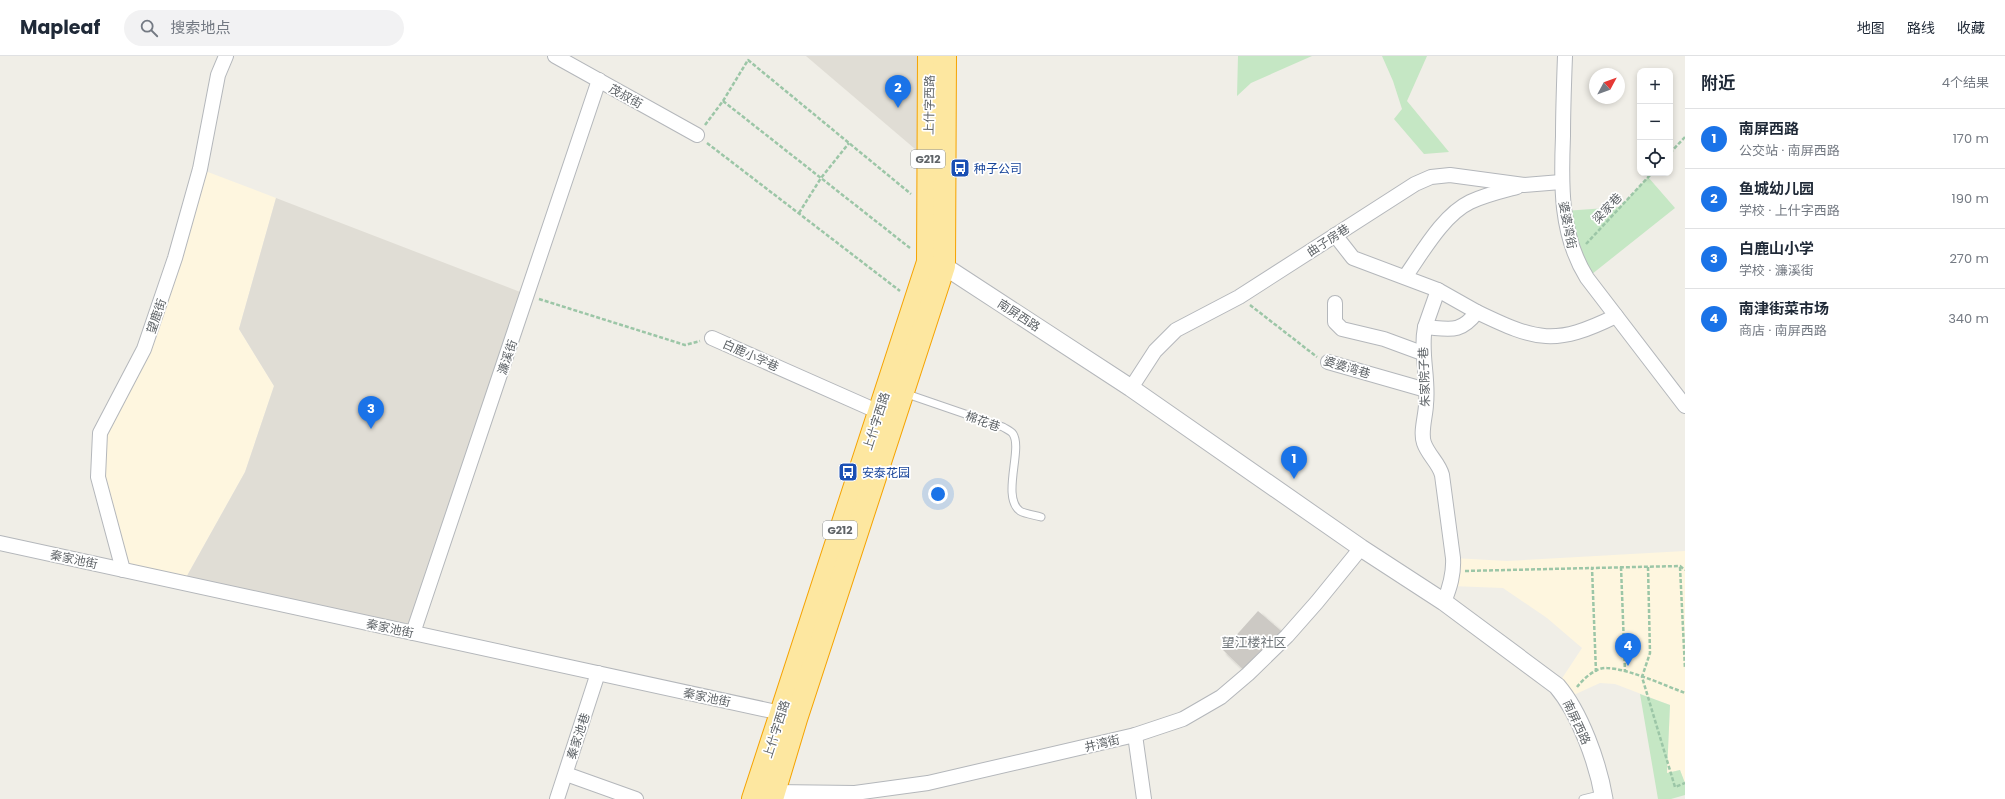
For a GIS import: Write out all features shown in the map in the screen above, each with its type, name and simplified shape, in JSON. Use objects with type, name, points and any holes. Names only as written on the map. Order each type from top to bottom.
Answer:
[{"type":"highway","name":"上什字西路","points":[[753,799],[915,302],[936,264],[928,208],[929,56]]},
{"type":"highway","name":"上什字西路","points":[[773,795],[902,392],[936,264],[945,56]]},
{"type":"street","name":"望鹿街","points":[[123,570],[98,477],[100,433],[144,350],[175,258],[200,169],[218,75],[226,56]]},
{"type":"street","name":"茂叔街","points":[[555,56],[697,135]]},
{"type":"street","name":"婆婆湾街","points":[[1565,56],[1562,182],[1564,211],[1571,247],[1587,278],[1685,406]]},
{"type":"street","name":"濂溪街","points":[[413,633],[528,295],[599,80]]},
{"type":"street","name":"曲子房巷","points":[[1130,388],[1155,351],[1176,330],[1239,297],[1415,184],[1431,177],[1450,175],[1524,185],[1562,182]]},
{"type":"street","points":[[1405,276],[1456,210],[1485,196],[1524,185]]},
{"type":"street","points":[[1335,235],[1353,258],[1405,276],[1438,290],[1477,312],[1509,328],[1525,334],[1565,336],[1580,333],[1616,316]]},
{"type":"street","name":"南屏西路","points":[[936,264],[1130,388],[1361,548],[1444,602],[1557,686],[1567,698],[1588,741],[1603,796]]},
{"type":"street","name":"朱家院子巷","points":[[1438,290],[1425,327],[1422,352],[1426,390],[1424,443],[1440,468],[1442,475],[1453,558],[1454,571],[1451,586],[1444,602]]},
{"type":"street","points":[[1335,303],[1336,322],[1342,329],[1384,339],[1422,352]]},
{"type":"street","points":[[1425,327],[1458,329],[1464,327],[1477,312]]},
{"type":"street","name":"白鹿小学巷","points":[[712,338],[879,412]]},
{"type":"street","name":"婆婆湾巷","points":[[1328,362],[1426,390]]},
{"type":"street","name":"秦家池街","points":[[0,543],[781,713]]},
{"type":"street","name":"井湾街","points":[[773,795],[855,792],[928,783],[1135,735],[1183,719],[1221,697],[1248,674],[1287,636],[1361,548]]},
{"type":"street","name":"秦家池巷","points":[[558,799],[598,673]]},
{"type":"street","points":[[1135,735],[1144,799]]},
{"type":"street","points":[[566,774],[636,799]]},
{"type":"lane","name":"棉花巷","points":[[902,392],[1003,427],[1013,434],[1016,441],[1012,480],[1015,506],[1020,511],[1041,517]]},
{"type":"lane","points":[[1582,799],[1603,796]]},
{"type":"path","points":[[915,302],[697,135],[722,101],[748,60],[928,208]]},
{"type":"path","points":[[722,101],[821,178],[936,264]]},
{"type":"path","points":[[1673,150],[1685,137]]},
{"type":"path","points":[[799,213],[821,178],[849,143]]},
{"type":"path","name":"梁家巷","points":[[1575,256],[1649,176]]},
{"type":"path","name":"白鹿小学巷","points":[[528,295],[684,345],[712,338]]},
{"type":"path","name":"婆婆湾巷","points":[[1239,297],[1318,357],[1328,362]]},
{"type":"path","points":[[1454,571],[1680,566],[1685,570]]},
{"type":"path","points":[[1680,566],[1685,669]]},
{"type":"path","points":[[1621,567],[1625,672]]},
{"type":"path","points":[[1648,567],[1650,653],[1642,677],[1675,787],[1685,783]]},
{"type":"path","points":[[1592,568],[1596,672]]},
{"type":"path","points":[[1567,698],[1585,677],[1606,667],[1642,677],[1685,693]]},
{"type":"shaded area","points":[[806,56],[929,56],[928,160]]},
{"type":"shaded area","points":[[200,169],[276,198],[239,329],[274,386],[245,472],[183,583],[123,570],[98,477],[100,433],[144,349]]},
{"type":"shaded area","points":[[276,198],[528,295],[413,633],[183,583],[245,472],[274,386],[239,329]]},
{"type":"shaded area","points":[[1685,551],[1685,783],[1680,770],[1667,773],[1670,705],[1615,684],[1600,683],[1567,698],[1557,686],[1582,648],[1547,618],[1503,588],[1451,586],[1453,558],[1507,561]]},
{"type":"green space","points":[[1238,56],[1312,56],[1251,83],[1237,96]]},
{"type":"green space","points":[[1382,56],[1427,56],[1407,101],[1449,152],[1424,154],[1394,119],[1402,109],[1393,81]]},
{"type":"green space","points":[[1648,177],[1675,208],[1587,278],[1564,211],[1620,207]]},
{"type":"green space","points":[[1640,694],[1670,705],[1667,773],[1680,770],[1685,783],[1685,795],[1671,799],[1658,799]]},
{"type":"building","points":[[1258,611],[1287,636],[1248,674],[1223,650]]},
{"type":"place","name":"鱼城幼儿园","points":[[898,108]]},
{"type":"place","name":"种子公司","points":[[960,168]]},
{"type":"place","name":"白鹿山小学","points":[[371,429]]},
{"type":"place","name":"安泰花园","points":[[848,472]]},
{"type":"place","name":"南屏西路","points":[[1294,479]]},
{"type":"place","name":"南津街菜市场","points":[[1628,666]]},
{"type":"district","name":"望江楼社区","points":[[1254,642]]}]
